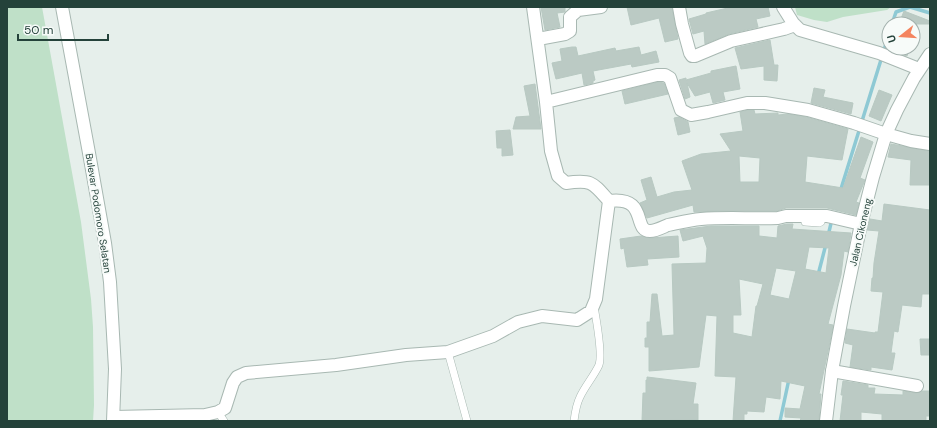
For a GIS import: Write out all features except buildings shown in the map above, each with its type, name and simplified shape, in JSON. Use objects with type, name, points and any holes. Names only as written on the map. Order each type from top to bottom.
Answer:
[{"type":"street","name":"Bulevar Podomoro Selatan","points":[[62,7],[105,243],[109,274],[115,369],[113,419]]},
{"type":"street","points":[[113,419],[205,415],[221,416],[233,383],[237,377],[246,373],[336,365],[406,355],[448,352],[493,336],[518,322],[542,316],[577,320],[591,311],[594,304],[609,201],[594,185],[581,181],[566,183],[558,176],[551,151],[533,7]]},
{"type":"street","points":[[538,39],[565,34],[570,31],[570,17],[578,10],[601,7]]},
{"type":"street","points":[[680,7],[682,24],[692,56],[731,41],[784,29],[795,25]]},
{"type":"street","points":[[783,7],[800,30],[879,53],[919,69]]},
{"type":"street","name":"Jalan Cikoneng","points":[[826,421],[832,371],[844,306],[861,224],[873,177],[886,134],[919,69],[930,54]]},
{"type":"street","points":[[546,102],[666,74],[670,78],[681,110],[691,115],[747,104],[765,103],[808,110],[911,141],[930,144]]},
{"type":"street","points":[[609,201],[620,200],[633,205],[642,226],[646,230],[650,231],[669,225],[702,219],[778,218],[786,216],[828,217],[861,224]]},
{"type":"street","points":[[832,371],[917,386]]},
{"type":"lane","points":[[805,222],[819,223],[828,217]]},
{"type":"lane","points":[[574,421],[576,407],[580,396],[589,384],[599,363],[599,339],[594,304]]},
{"type":"lane","points":[[448,352],[467,421]]},
{"type":"green space","points":[[7,7],[42,7],[81,222],[91,299],[93,327],[93,421],[7,421]]},
{"type":"green space","points":[[795,7],[891,7],[887,10],[843,17],[827,22],[797,15]]},
{"type":"waterway","points":[[895,16],[896,12],[910,7],[930,13]]},
{"type":"waterway","points":[[840,192],[882,56]]},
{"type":"waterway","points":[[828,236],[832,219]]},
{"type":"waterway","points":[[818,275],[826,244]]},
{"type":"waterway","points":[[780,421],[789,379]]}]
